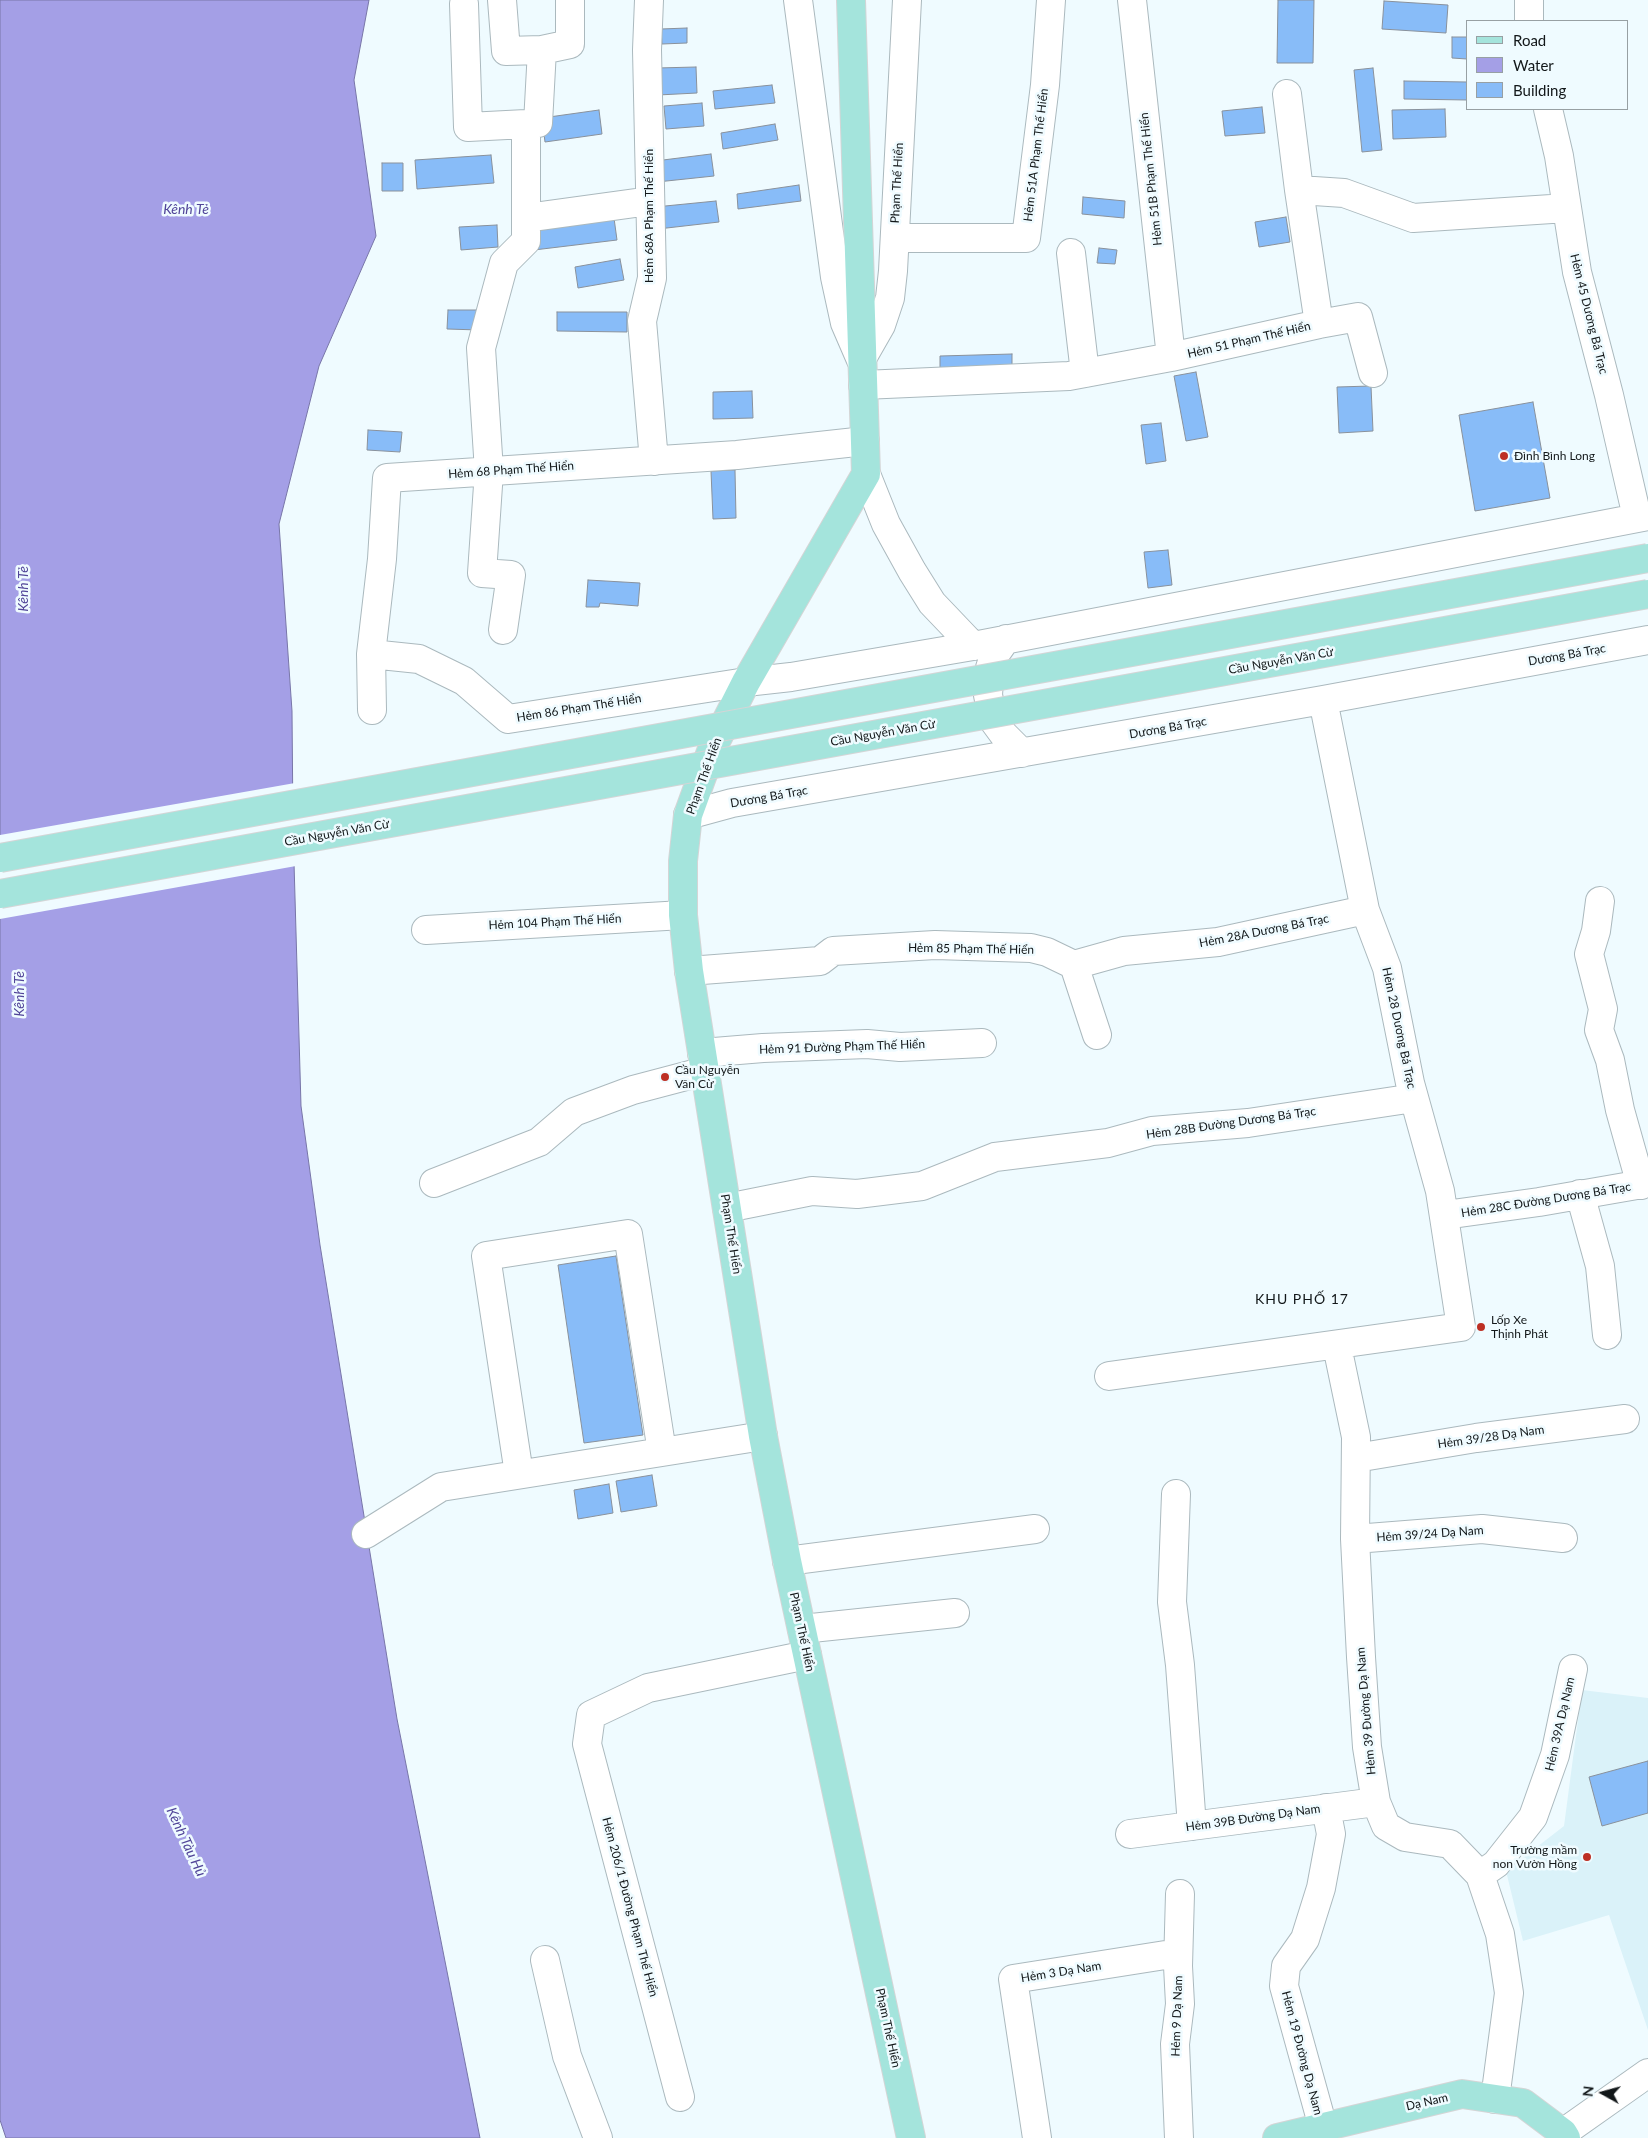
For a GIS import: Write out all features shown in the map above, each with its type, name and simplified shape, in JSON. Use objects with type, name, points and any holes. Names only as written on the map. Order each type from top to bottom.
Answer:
[{"type":"main road","points":[[851,0],[866,474]]},
{"type":"main road","name":"Phạm Thế Hiển","points":[[866,474],[746,682],[712,749],[688,815],[683,862],[683,915],[689,971],[763,1436],[787,1562],[911,2138]]},
{"type":"main road","points":[[0,858],[1648,558]]},
{"type":"main road","name":"Cầu Nguyễn Văn Cừ","points":[[0,894],[1648,594]]},
{"type":"main road","name":"Dạ Nam","points":[[1277,2138],[1462,2094],[1523,2103],[1564,2135]]},
{"type":"street","points":[[502,0],[506,50],[542,50],[570,44],[570,0]]},
{"type":"street","name":"Hẻm 68A Phạm Thế Hiển","points":[[649,0],[647,50],[652,278],[642,321],[654,460]]},
{"type":"street","points":[[798,0],[835,277],[845,323],[862,372]]},
{"type":"street","name":"Phạm Thế Hiển","points":[[862,372],[890,298],[907,0]]},
{"type":"street","name":"Hẻm 51A Phạm Thế Hiển","points":[[894,238],[1026,238],[1045,85],[1051,0]]},
{"type":"street","name":"Hẻm 51B Phạm Thế Hiển","points":[[1132,0],[1171,357]]},
{"type":"street","points":[[1529,0],[1529,20]]},
{"type":"street","points":[[464,4],[468,127],[538,123],[542,50]]},
{"type":"street","name":"Hẻm 51 Phạm Thế Hiển","points":[[862,372],[1069,376],[1171,357],[1319,324],[1298,190],[1287,94]]},
{"type":"street","name":"Hẻm 45 Dương Bá Trạc","points":[[1548,110],[1559,156],[1577,272],[1642,516]]},
{"type":"street","points":[[503,630],[511,575],[482,573],[489,471],[481,348],[504,263],[526,241],[526,124]]},
{"type":"street","points":[[1298,190],[1344,193],[1413,218],[1567,208]]},
{"type":"street","points":[[526,218],[650,201]]},
{"type":"street","points":[[1071,253],[1085,373]]},
{"type":"street","points":[[1319,324],[1358,317],[1373,373]]},
{"type":"street","name":"Hẻm 68 Phạm Thế Hiển","points":[[372,710],[371,654],[382,559],[387,478],[737,455],[865,441]]},
{"type":"street","points":[[866,474],[886,524],[912,571],[932,603],[973,646]]},
{"type":"street","points":[[746,682],[791,677],[973,646],[1642,516]]},
{"type":"street","points":[[1006,639],[994,656],[990,668],[988,695],[993,720],[1004,736],[1022,753]]},
{"type":"street","name":"Dương Bá Trạc","points":[[688,815],[732,804],[1323,700],[1648,640]]},
{"type":"street","name":"Hẻm 86 Phạm Thế Hiển","points":[[371,654],[418,658],[464,681],[508,719],[746,682]]},
{"type":"street","name":"Hẻm 28 Dương Bá Trạc","points":[[1323,700],[1365,910],[1387,968],[1414,1098],[1429,1146],[1444,1215],[1461,1327],[1337,1346]]},
{"type":"street","points":[[1600,900],[1596,930],[1589,954],[1603,1009],[1599,1030],[1610,1060],[1620,1110],[1644,1184]]},
{"type":"street","name":"Hẻm 28A Dương Bá Trạc","points":[[1074,965],[1124,951],[1218,942],[1365,910]]},
{"type":"street","name":"Hẻm 104 Phạm Thế Hiển","points":[[426,930],[683,915]]},
{"type":"street","name":"Hẻm 85 Phạm Thế Hiển","points":[[689,971],[820,961],[833,951],[935,945],[1031,948],[1047,952],[1074,965]]},
{"type":"street","points":[[1074,965],[1097,1035]]},
{"type":"street","name":"Hẻm 91 Đường Phạm Thế Hiển","points":[[434,1183],[539,1142],[574,1112],[704,1062],[763,1048],[867,1044],[900,1047],[982,1043]]},
{"type":"street","name":"Hẻm 28B Đường Dương Bá Trạc","points":[[727,1208],[812,1191],[857,1194],[922,1186],[995,1157],[1108,1143],[1152,1132],[1248,1123],[1414,1098]]},
{"type":"street","name":"Hẻm 28C Đường Dương Bá Trạc","points":[[1444,1215],[1539,1202],[1644,1184]]},
{"type":"street","points":[[1580,1194],[1600,1266],[1607,1335]]},
{"type":"street","points":[[519,1474],[486,1256],[628,1234],[662,1452]]},
{"type":"street","points":[[1109,1376],[1337,1346]]},
{"type":"street","name":"Hẻm 39 Đường Dạ Nam","points":[[1337,1346],[1356,1437],[1355,1539],[1367,1747],[1376,1802],[1386,1826],[1405,1837],[1450,1844],[1480,1875],[1500,1934],[1509,1993],[1495,2099]]},
{"type":"street","name":"Hẻm 39/28 Dạ Nam","points":[[1356,1458],[1476,1438],[1625,1419]]},
{"type":"street","points":[[366,1534],[441,1487],[763,1436]]},
{"type":"street","points":[[1176,1494],[1172,1602],[1180,1665],[1192,1826]]},
{"type":"street","points":[[787,1562],[1035,1529]]},
{"type":"street","name":"Hẻm 39/24 Dạ Nam","points":[[1355,1539],[1482,1530],[1563,1538]]},
{"type":"street","points":[[805,1642],[955,1612]]},
{"type":"street","name":"Hẻm 206/1 Đường Phạm Thế Hiển","points":[[680,2097],[587,1744],[591,1716],[648,1688],[805,1642]]},
{"type":"street","name":"Hẻm 39A Dạ Nam","points":[[1480,1875],[1496,1864],[1533,1817],[1555,1755],[1573,1669]]},
{"type":"street","name":"Hẻm 39B Đường Dạ Nam","points":[[1130,1834],[1376,1802]]},
{"type":"street","name":"Hẻm 19 Đường Dạ Nam","points":[[1323,2127],[1284,1986],[1286,1966],[1305,1939],[1321,1888],[1331,1834],[1326,1808]]},
{"type":"street","name":"Hẻm 9 Dạ Nam","points":[[1179,2138],[1175,2044],[1180,2004],[1178,1953],[1180,1894]]},
{"type":"street","name":"Hẻm 3 Dạ Nam","points":[[1037,2138],[1014,1979],[1178,1953]]},
{"type":"street","points":[[545,1960],[568,2056],[598,2138]]},
{"type":"street","points":[[1564,2135],[1648,2073]]},
{"type":"shaded area","name":"Trường mầm non Vườn Hồng","points":[[1582,1690],[1648,1698],[1648,2030],[1609,1915],[1523,1941],[1506,1871],[1564,1826]]},
{"type":"water","points":[[0,0],[369,0],[354,80],[376,236],[319,366],[279,524],[292,711],[293,828],[301,1106],[320,1245],[397,1719],[480,2138],[6,2138],[0,2120]]},
{"type":"pier","points":[[295,783],[296,866],[0,919],[0,835]]},
{"type":"building","points":[[1278,0],[1314,0],[1313,63],[1277,63]]},
{"type":"building","points":[[1384,1],[1448,5],[1446,33],[1382,29]]},
{"type":"building","points":[[687,28],[687,43],[662,44],[661,29]]},
{"type":"building","points":[[1452,37],[1466,37],[1466,59],[1452,58]]},
{"type":"building","points":[[696,67],[697,93],[658,95],[657,68]]},
{"type":"building","points":[[1373,68],[1382,150],[1362,152],[1354,70]]},
{"type":"building","points":[[1404,81],[1466,82],[1466,100],[1404,99]]},
{"type":"building","points":[[772,85],[775,103],[715,109],[713,91]]},
{"type":"building","points":[[702,103],[704,126],[666,129],[664,106]]},
{"type":"building","points":[[1262,107],[1265,133],[1225,136],[1222,111]]},
{"type":"building","points":[[1445,109],[1446,137],[1393,139],[1392,110]]},
{"type":"building","points":[[599,110],[602,134],[545,142],[542,118]]},
{"type":"building","points":[[775,124],[778,140],[723,149],[721,133]]},
{"type":"building","points":[[711,154],[714,176],[657,182],[655,161]]},
{"type":"building","points":[[491,155],[494,183],[417,189],[415,160]]},
{"type":"building","points":[[382,163],[403,163],[403,191],[382,191]]},
{"type":"building","points":[[799,185],[801,201],[738,209],[737,194]]},
{"type":"building","points":[[1083,197],[1125,201],[1124,218],[1082,214]]},
{"type":"building","points":[[716,201],[719,222],[658,229],[655,207]]},
{"type":"building","points":[[1286,217],[1290,242],[1259,247],[1255,222]]},
{"type":"building","points":[[614,218],[617,240],[534,250],[531,228]]},
{"type":"building","points":[[497,225],[498,247],[461,250],[459,227]]},
{"type":"building","points":[[1099,248],[1117,250],[1115,264],[1097,263]]},
{"type":"building","points":[[620,259],[624,280],[578,288],[575,267]]},
{"type":"building","points":[[448,310],[479,310],[479,330],[447,329]]},
{"type":"building","points":[[557,312],[627,312],[627,332],[557,331]]},
{"type":"building","points":[[1012,354],[1012,376],[940,378],[940,356]]},
{"type":"building","points":[[1196,372],[1208,437],[1186,441],[1174,376]]},
{"type":"building","points":[[1371,386],[1373,431],[1339,433],[1337,387]]},
{"type":"building","points":[[752,391],[753,418],[713,419],[713,392]]},
{"type":"building","name":"Đình Bình Long","points":[[1533,402],[1550,498],[1475,511],[1459,415]]},
{"type":"building","points":[[1161,423],[1166,461],[1146,464],[1141,425]]},
{"type":"building","points":[[368,430],[402,432],[400,452],[367,450]]},
{"type":"building","points":[[735,470],[736,518],[713,519],[711,471]]},
{"type":"building","points":[[1168,550],[1172,585],[1148,588],[1144,552]]},
{"type":"building","points":[[588,580],[640,583],[638,606],[600,603],[599,607],[586,607]]},
{"type":"building","points":[[616,1256],[643,1435],[584,1443],[558,1265]]},
{"type":"building","points":[[652,1475],[657,1506],[621,1512],[616,1481]]},
{"type":"building","points":[[609,1484],[613,1513],[578,1519],[574,1490]]},
{"type":"building","points":[[1648,1761],[1648,1813],[1602,1826],[1589,1777]]},
{"type":"place","name":"Đình Bình Long","points":[[1504,456]]},
{"type":"place","name":"Cầu Nguyễn Văn Cừ","points":[[665,1077]]},
{"type":"place","name":"Lốp Xe Thịnh Phát","points":[[1481,1327]]},
{"type":"place","name":"Trường mầm non Vườn Hồng","points":[[1587,1857]]},
{"type":"district","name":"KHU PHỐ 17","points":[[1302,1299]]},
{"type":"water label","name":"Kênh Tẻ","points":[[186,209]]},
{"type":"water label","name":"Kênh Tẻ","points":[[23,589]]},
{"type":"water label","name":"Kênh Tẻ","points":[[19,994]]},
{"type":"water label","name":"Kênh Tàu Hủ","points":[[186,1842]]}]
